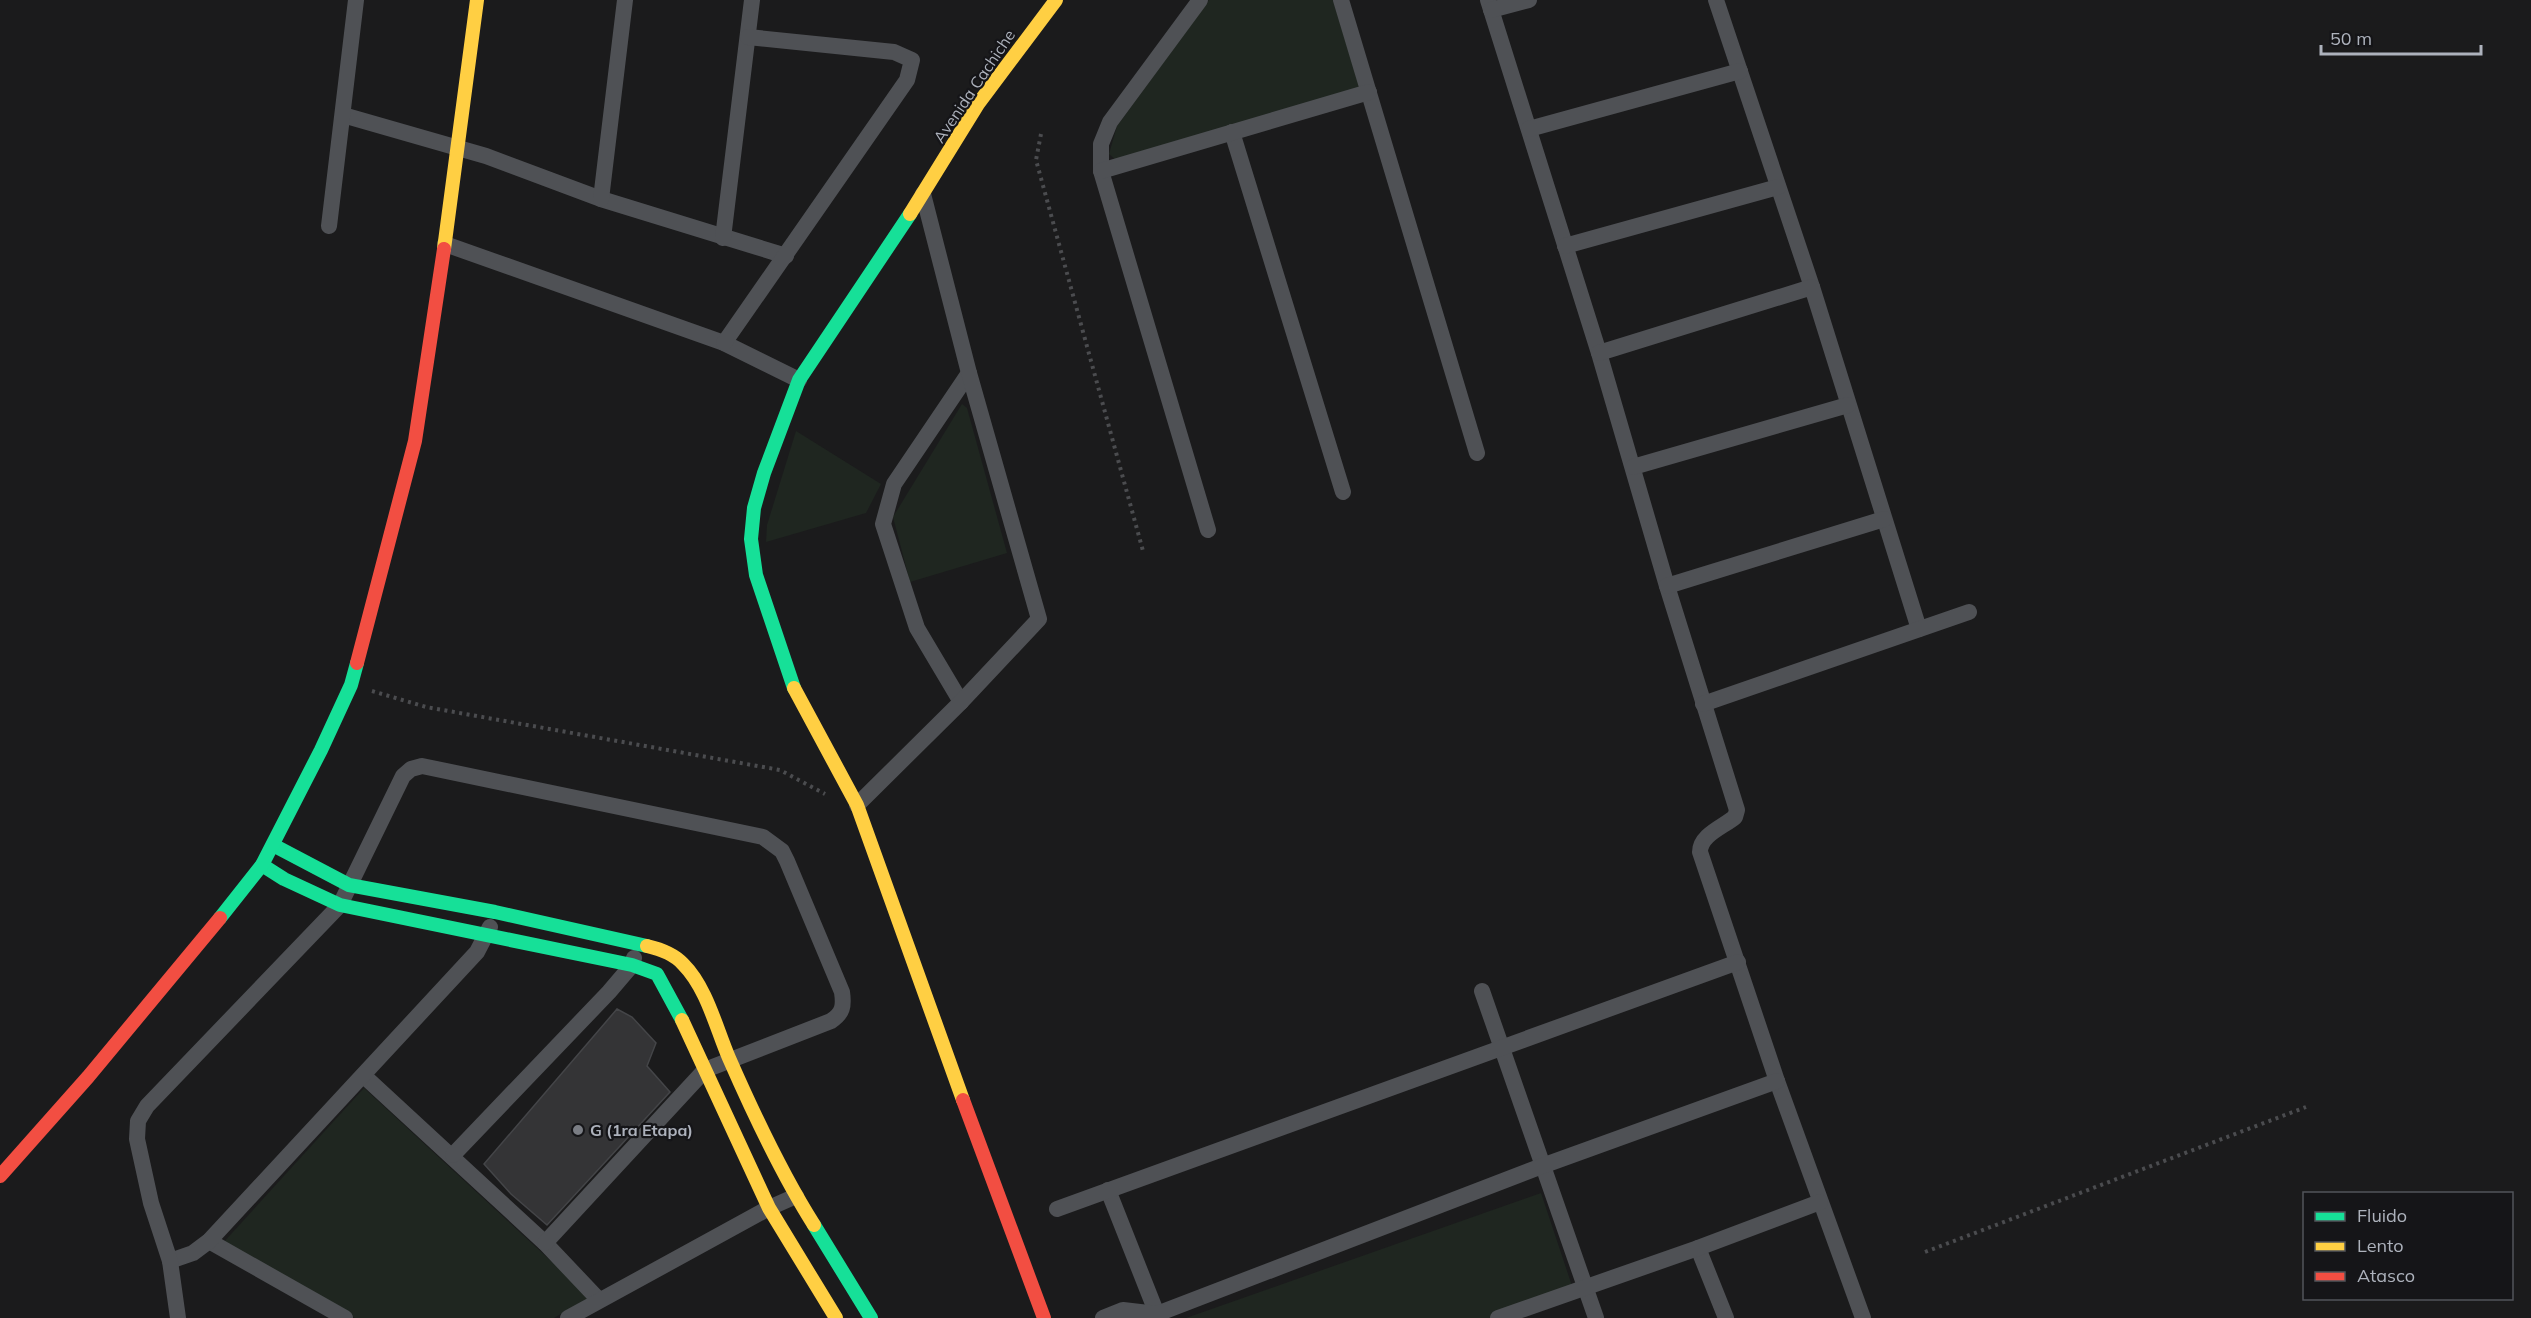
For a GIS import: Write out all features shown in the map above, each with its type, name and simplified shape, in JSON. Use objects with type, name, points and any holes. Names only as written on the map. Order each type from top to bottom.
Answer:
[{"type":"street","points":[[330,226],[356,0]]},
{"type":"street","points":[[0,1176],[88,1077],[262,865],[351,685],[415,441],[445,244],[477,0]]},
{"type":"street","points":[[601,199],[625,0]]},
{"type":"street","points":[[723,238],[752,0]]},
{"type":"street","name":"Avenida Cachiche","points":[[1044,1318],[1008,1226],[857,805],[795,689],[756,575],[751,539],[754,508],[764,473],[799,380],[923,194],[978,104],[1056,0]]},
{"type":"street","points":[[1200,0],[1110,122],[1101,144],[1101,171],[1208,530]]},
{"type":"street","points":[[1341,0],[1477,453]]},
{"type":"street","points":[[1529,0],[1490,5],[1599,353],[1667,586],[1737,810],[1735,817],[1704,839],[1700,844],[1700,852],[1777,1081],[1863,1318]]},
{"type":"street","points":[[1716,0],[1812,288],[1919,629]]},
{"type":"street","points":[[724,343],[907,80],[912,60],[894,52],[748,37]]},
{"type":"street","points":[[1529,129],[1740,71]]},
{"type":"street","points":[[1101,171],[1369,92]]},
{"type":"street","points":[[343,115],[458,147],[601,199],[786,256]]},
{"type":"street","points":[[1232,132],[1343,492]]},
{"type":"street","points":[[1565,246],[1778,187]]},
{"type":"street","points":[[857,805],[961,702],[1038,619],[969,373],[923,194]]},
{"type":"street","points":[[445,244],[724,343],[799,380]]},
{"type":"street","points":[[1599,353],[1812,288]]},
{"type":"street","points":[[961,702],[917,628],[883,525],[894,484],[969,373]]},
{"type":"street","points":[[1633,467],[1848,405]]},
{"type":"street","points":[[1667,586],[1884,519]]},
{"type":"street","points":[[1703,704],[1969,612]]},
{"type":"street","points":[[178,1318],[170,1261],[151,1203],[137,1138],[138,1121],[147,1106],[340,905],[403,776],[411,769],[422,766],[763,837],[773,844],[787,861],[842,992],[844,1004],[841,1014],[831,1021],[705,1070],[545,1243]]},
{"type":"street","points":[[273,845],[349,885],[495,912],[662,949],[683,963],[698,984],[730,1060],[796,1196],[871,1318]]},
{"type":"street","points":[[262,865],[284,879],[340,905],[632,965],[657,974],[705,1070],[769,1208],[834,1318],[862,1301]]},
{"type":"street","points":[[170,1261],[193,1253],[209,1241],[364,1076],[477,952],[495,912]]},
{"type":"street","points":[[453,1155],[632,965],[638,944]]},
{"type":"street","points":[[1056,1209],[1737,962]]},
{"type":"street","points":[[1482,991],[1596,1318]]},
{"type":"street","points":[[364,1076],[453,1155],[545,1243],[599,1300]]},
{"type":"street","points":[[1102,1318],[1123,1310],[1157,1317],[1542,1166],[1777,1081]]},
{"type":"street","points":[[1108,1190],[1157,1317]]},
{"type":"street","points":[[568,1318],[769,1208],[796,1196]]},
{"type":"street","points":[[1498,1318],[1698,1248],[1820,1202]]},
{"type":"street","points":[[209,1241],[345,1318]]},
{"type":"street","points":[[1698,1248],[1726,1318]]},
{"type":"path","points":[[1041,134],[1036,160],[1143,551]]},
{"type":"path","points":[[351,685],[426,707],[780,770],[822,793],[857,805]]},
{"type":"path","points":[[1925,1252],[2306,1107]]},
{"type":"shaded area","points":[[1209,0],[1333,0],[1359,85],[1356,91],[1118,162],[1109,154],[1117,126]]},
{"type":"shaded area","points":[[962,404],[967,408],[1007,553],[910,582],[893,517]]},
{"type":"shaded area","points":[[796,431],[881,484],[866,513],[766,542],[767,525]]},
{"type":"shaded area","points":[[364,1088],[590,1297],[554,1318],[355,1318],[222,1244]]},
{"type":"shaded area","points":[[1541,1193],[1576,1298],[1517,1318],[1186,1318]]},
{"type":"building","name":"G (1ra Etapa)","points":[[617,1009],[632,1017],[656,1043],[647,1066],[670,1092],[547,1225],[511,1194],[484,1164]]},
{"type":"traffic: fast","points":[[794,688],[756,575],[751,539],[754,508],[764,473],[799,380],[910,214]]},
{"type":"traffic: fast","points":[[220,918],[262,865],[321,750],[351,685],[357,663]]},
{"type":"traffic: fast","points":[[273,845],[349,885],[495,912],[647,946]]},
{"type":"traffic: fast","points":[[262,865],[284,879],[340,905],[632,965],[657,974],[682,1020]]},
{"type":"traffic: fast","points":[[814,1225],[871,1318]]},
{"type":"traffic: slow","points":[[444,249],[477,0]]},
{"type":"traffic: slow","points":[[910,214],[978,104],[1056,0]]},
{"type":"traffic: slow","points":[[794,688],[857,805],[963,1100]]},
{"type":"traffic: slow","points":[[647,946],[675,957],[691,974],[705,996],[729,1058],[758,1122],[790,1185],[814,1225]]},
{"type":"traffic: slow","points":[[682,1020],[769,1208],[836,1318]]},
{"type":"traffic: jam","points":[[357,663],[415,441],[444,249]]},
{"type":"traffic: jam","points":[[0,1176],[88,1077],[220,918]]},
{"type":"traffic: jam","points":[[963,1100],[1044,1318]]},
{"type":"place","name":"G (1ra Etapa)","points":[[578,1130]]}]
